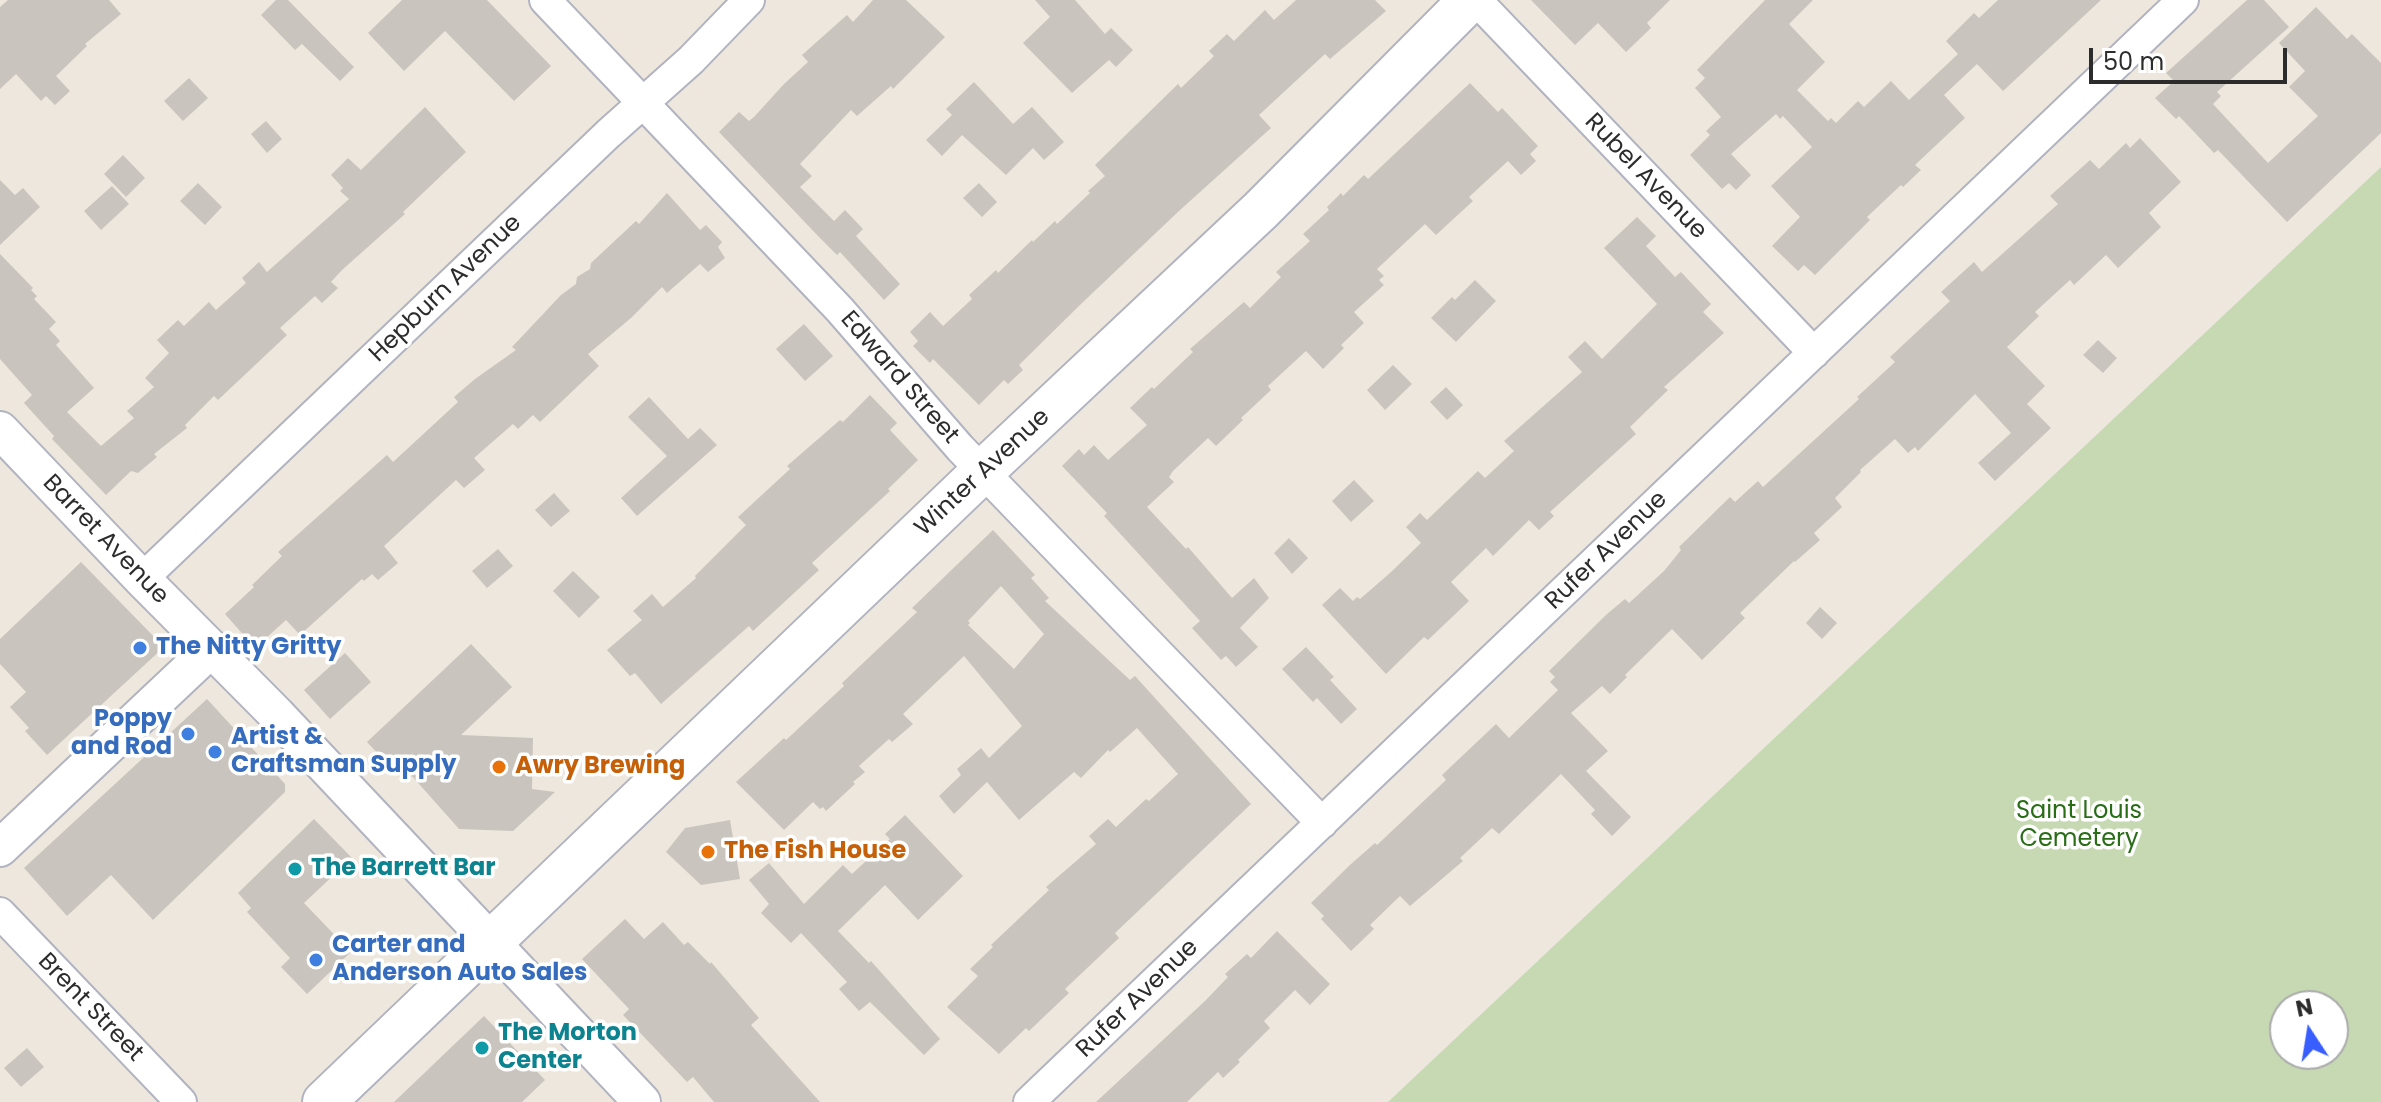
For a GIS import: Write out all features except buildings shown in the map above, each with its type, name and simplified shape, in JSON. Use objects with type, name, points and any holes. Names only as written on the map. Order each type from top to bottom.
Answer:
[{"type":"main road","name":"Winter Avenue","points":[[324,1102],[983,471],[1261,210],[1473,0]]},
{"type":"street","name":"Edward Street","points":[[545,0],[840,310],[960,448],[1322,823]]},
{"type":"street","name":"Hepburn Avenue","points":[[142,579],[691,60],[749,0]]},
{"type":"street","name":"Rubel Avenue","points":[[1473,0],[1814,353]]},
{"type":"street","name":"Rufer Avenue","points":[[1029,1102],[2183,0]]},
{"type":"street","name":"Barret Avenue","points":[[0,430],[288,726],[642,1102]]},
{"type":"street","points":[[0,848],[211,649]]},
{"type":"street","name":"Brent Street","points":[[0,913],[181,1102]]},
{"type":"green space","name":"Saint Louis Cemetery","points":[[2381,167],[2381,1102],[1388,1102]]},
{"type":"place","name":"The Nitty Gritty","points":[[140,648]]},
{"type":"place","name":"Poppy and Rod","points":[[188,734]]},
{"type":"place","name":"Artist & Craftsman Supply","points":[[215,752]]},
{"type":"place","name":"Awry Brewing","points":[[499,767]]},
{"type":"place","name":"The Fish House","points":[[708,852]]},
{"type":"place","name":"The Barrett Bar","points":[[295,869]]},
{"type":"place","name":"Carter and Anderson Auto Sales","points":[[316,960]]},
{"type":"place","name":"The Morton Center","points":[[482,1048]]}]
